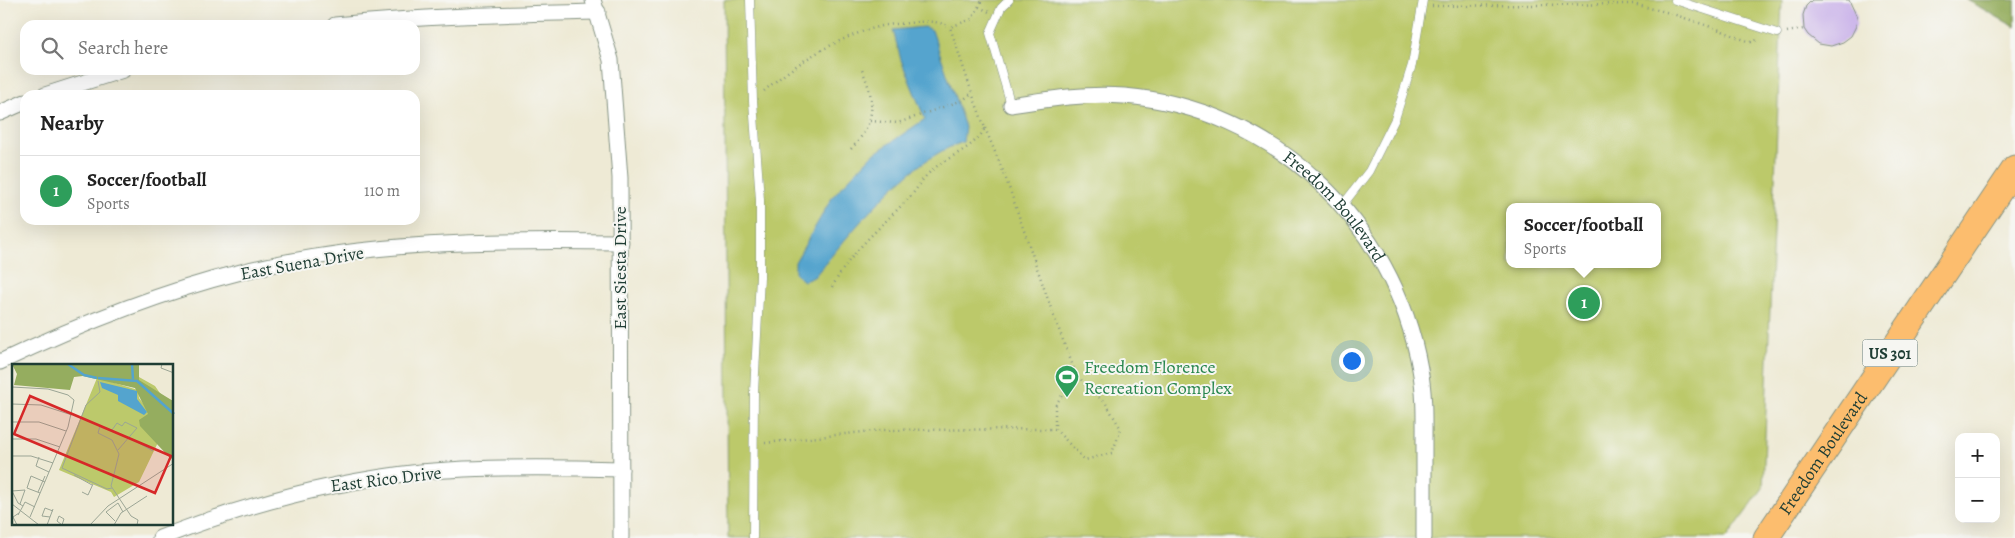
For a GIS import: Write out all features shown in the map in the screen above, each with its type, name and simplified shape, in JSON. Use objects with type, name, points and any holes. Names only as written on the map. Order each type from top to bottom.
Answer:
[{"type":"highway","name":"Freedom Boulevard","points":[[1766,538],[2015,168]]},
{"type":"street","points":[[384,20],[596,6]]},
{"type":"street","name":"East Siesta Drive","points":[[596,6],[611,60],[614,80],[620,178],[621,538]]},
{"type":"street","points":[[61,90],[107,75]]},
{"type":"street","name":"Freedom Boulevard","points":[[1011,105],[1062,97],[1092,95],[1156,100],[1187,108],[1235,126],[1272,145],[1301,166],[1342,206],[1371,243],[1387,269],[1400,296],[1410,324],[1420,368],[1424,400],[1424,538]]},
{"type":"street","points":[[0,113],[20,104]]},
{"type":"street","name":"East Suena Drive","points":[[0,362],[108,314],[148,300],[241,272],[301,260],[392,247],[431,244],[620,242]]},
{"type":"street","name":"East Rico Drive","points":[[160,538],[244,507],[290,495],[355,482],[421,472],[489,469],[621,469]]},
{"type":"lane","points":[[750,0],[753,101],[760,200],[753,444],[753,538]]},
{"type":"lane","points":[[1009,0],[1001,8],[990,33],[1011,105]]},
{"type":"lane","points":[[1675,0],[1777,34]]},
{"type":"lane","points":[[1342,206],[1369,171],[1395,119],[1412,66],[1423,3]]},
{"type":"path","points":[[950,27],[972,19],[982,0]]},
{"type":"path","points":[[1423,3],[1633,4],[1670,13],[1751,42],[1777,34],[1804,29]]},
{"type":"path","points":[[753,101],[782,76],[841,40],[879,26],[917,22],[940,22],[950,27],[972,94],[1005,176],[1076,374],[1090,391],[1105,402],[1121,429],[1112,453],[1086,460],[1056,429],[1055,406],[1076,374]]},
{"type":"path","points":[[851,149],[862,137],[870,121],[872,99],[862,70]]},
{"type":"path","points":[[870,121],[898,122],[963,100],[972,94]]},
{"type":"path","points":[[832,287],[855,251],[910,198],[928,173],[942,161],[969,147],[980,138],[985,128]]},
{"type":"path","points":[[753,444],[880,430],[1056,429]]},
{"type":"green space","points":[[724,0],[1782,0],[1763,488],[1727,538],[728,538]]},
{"type":"green space","points":[[1967,0],[2015,0],[2015,27]]},
{"type":"water","points":[[924,27],[932,30],[965,127],[963,142],[942,151],[921,164],[901,181],[881,199],[814,277],[804,281],[795,274],[795,262],[833,196],[871,156],[925,119],[901,60],[893,30]]},
{"type":"building","points":[[1812,0],[1849,0],[1857,17],[1856,26],[1851,36],[1843,42],[1831,46],[1819,44],[1808,35],[1804,29],[1803,15],[1806,6]]},
{"type":"place","name":"Soccer/football","points":[[1584,303]]},
{"type":"place","name":"Freedom Florence Recreation Complex","points":[[1067,398]]}]
